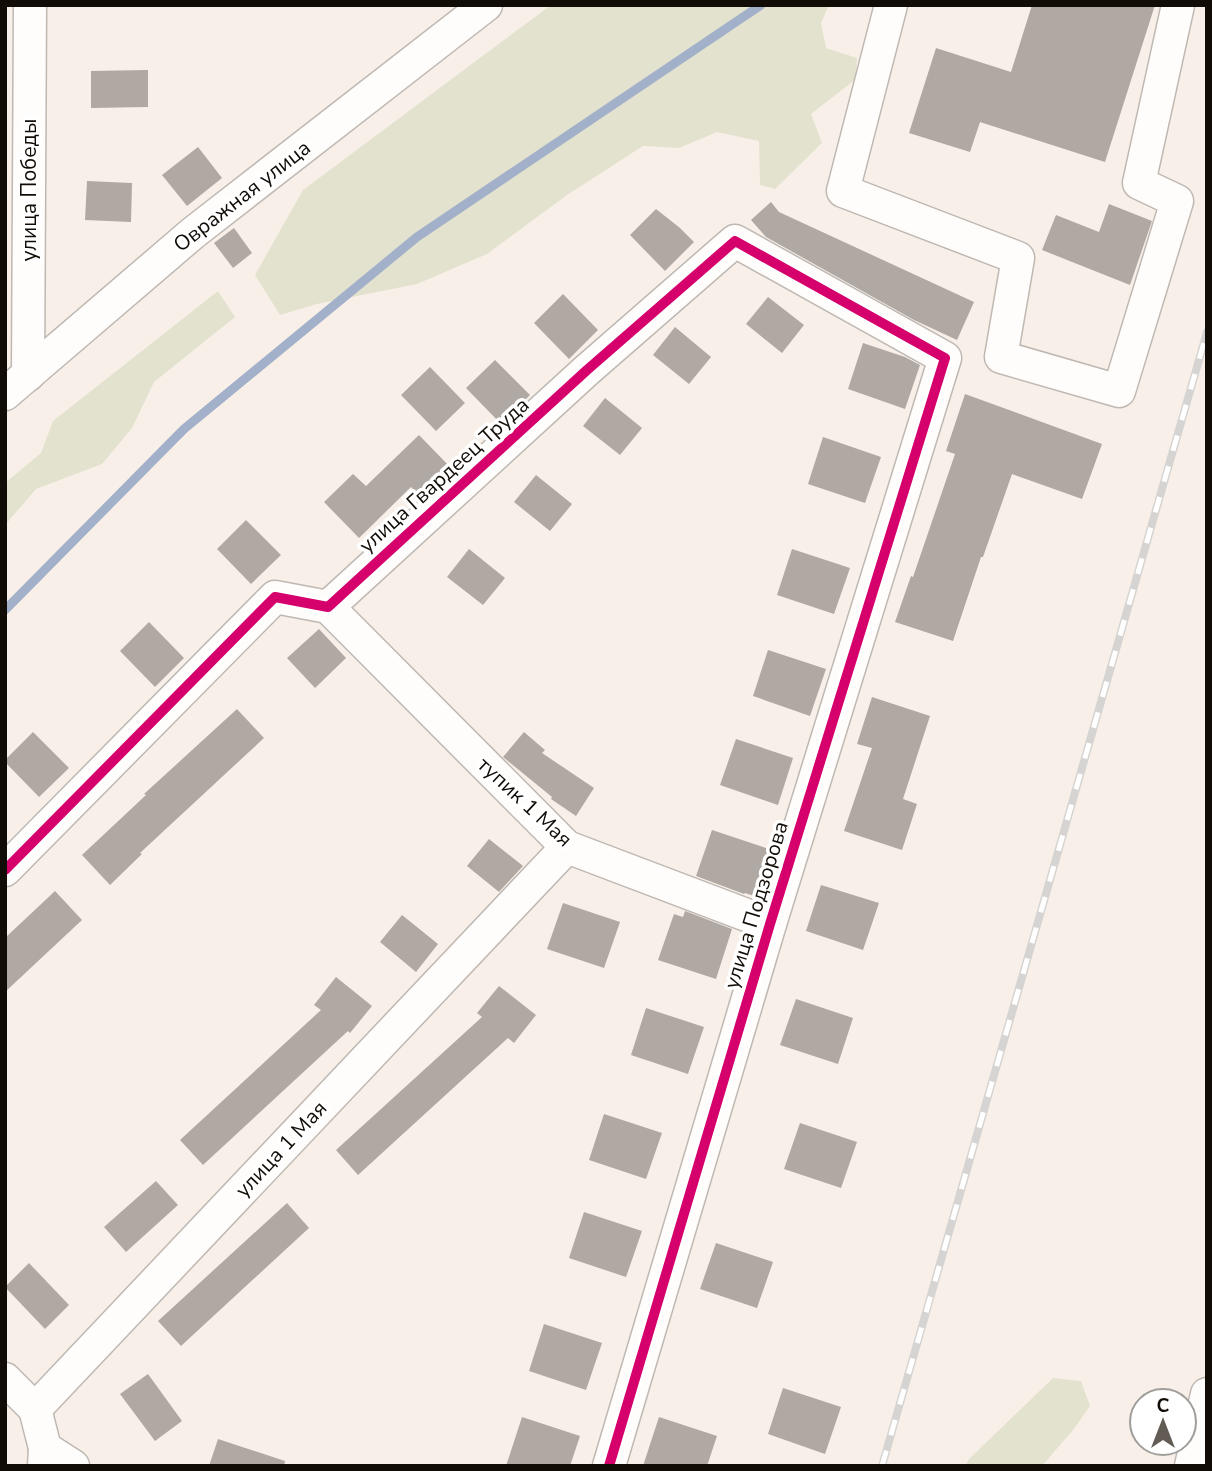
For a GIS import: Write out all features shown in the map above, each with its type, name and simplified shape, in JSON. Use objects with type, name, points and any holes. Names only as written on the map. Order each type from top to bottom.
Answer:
[{"type":"street","name":"улица Победы","points":[[16,385],[30,5]]},
{"type":"street","name":"Овражная улица","points":[[16,385],[193,233],[486,5]]},
{"type":"street","points":[[891,5],[843,191],[1018,258],[1001,357],[1119,391],[1177,201],[1139,184],[1178,5]]},
{"type":"street","name":"улица Гвардеец Труда","points":[[328,607],[587,370],[735,241],[945,358]]},
{"type":"street","name":"улица Подзорова","points":[[609,1466],[770,924],[945,358]]},
{"type":"street","points":[[5,870],[275,597],[328,607]]},
{"type":"street","name":"тупик 1 Мая","points":[[328,607],[567,847],[770,924]]},
{"type":"street","name":"улица 1 Мая","points":[[35,1409],[567,847]]},
{"type":"street","points":[[5,1379],[35,1409],[44,1457],[73,1466]]},
{"type":"street","points":[[1191,1466],[1207,1394]]},
{"type":"green space","points":[[551,5],[829,5],[821,23],[826,48],[857,58],[856,79],[811,114],[822,143],[775,189],[760,185],[759,141],[717,132],[679,148],[643,146],[567,195],[487,254],[417,284],[317,304],[280,315],[255,275],[303,190]]},
{"type":"green space","points":[[218,291],[235,317],[154,382],[132,428],[102,464],[36,489],[5,525],[5,483],[41,453],[53,421]]},
{"type":"green space","points":[[1053,1378],[1081,1381],[1090,1406],[1042,1466],[965,1466],[969,1459]]},
{"type":"building","points":[[1032,5],[1155,5],[1105,162],[980,122],[970,152],[909,133],[936,48],[1011,72]]},
{"type":"building","points":[[148,70],[148,107],[91,108],[91,71]]},
{"type":"building","points":[[198,147],[222,178],[187,206],[162,175]]},
{"type":"building","points":[[87,181],[132,183],[131,222],[85,220]]},
{"type":"building","points":[[771,202],[779,212],[974,302],[957,340],[914,320],[766,237],[751,220]]},
{"type":"building","points":[[1109,204],[1152,221],[1130,285],[1042,250],[1056,215],[1099,232]]},
{"type":"building","points":[[656,209],[694,242],[665,271],[630,235]]},
{"type":"building","points":[[234,228],[252,253],[233,268],[214,243]]},
{"type":"building","points":[[563,294],[598,330],[569,359],[534,323]]},
{"type":"building","points":[[768,297],[804,325],[782,353],[746,324]]},
{"type":"building","points":[[675,327],[711,357],[689,384],[653,355]]},
{"type":"building","points":[[863,343],[920,365],[905,409],[848,389]]},
{"type":"building","points":[[495,360],[530,395],[501,424],[466,388]]},
{"type":"building","points":[[430,367],[465,403],[436,431],[401,395]]},
{"type":"building","points":[[965,394],[1102,444],[1082,499],[1012,474],[953,641],[895,622],[955,454],[946,451]]},
{"type":"building","points":[[605,398],[642,428],[620,455],[583,426]]},
{"type":"building","points":[[419,435],[452,469],[421,497],[411,487],[359,538],[324,502],[353,474],[366,486]]},
{"type":"building","points":[[823,437],[881,457],[865,503],[808,484]]},
{"type":"building","points":[[536,475],[572,504],[550,531],[514,502]]},
{"type":"building","points":[[246,520],[281,555],[251,584],[217,549]]},
{"type":"building","points":[[469,549],[505,578],[483,605],[447,577]]},
{"type":"building","points":[[792,549],[850,568],[834,614],[777,595]]},
{"type":"building","points":[[149,622],[184,658],[155,687],[120,651]]},
{"type":"building","points":[[319,629],[346,658],[315,688],[287,658]]},
{"type":"building","points":[[768,650],[826,669],[810,716],[753,696]]},
{"type":"building","points":[[872,697],[930,716],[903,799],[917,804],[902,850],[844,831],[872,748],[857,744]]},
{"type":"building","points":[[237,709],[264,738],[140,853],[142,854],[110,885],[82,855]]},
{"type":"building","points":[[33,732],[69,768],[39,797],[5,762]]},
{"type":"building","points":[[524,732],[545,750],[542,753],[594,788],[576,816],[551,799],[552,797],[503,757]]},
{"type":"building","points":[[736,739],[793,758],[778,805],[720,785]]},
{"type":"building","points":[[712,830],[769,849],[754,896],[696,876]]},
{"type":"building","points":[[489,839],[523,866],[499,892],[467,866]]},
{"type":"building","points":[[821,885],[879,903],[863,950],[806,931]]},
{"type":"building","points":[[55,891],[82,920],[5,992],[5,938]]},
{"type":"building","points":[[563,903],[620,922],[604,968],[547,949]]},
{"type":"building","points":[[685,911],[732,929],[716,979],[658,960],[674,914],[683,917]]},
{"type":"building","points":[[402,915],[438,944],[416,972],[380,942]]},
{"type":"building","points":[[336,977],[372,1006],[350,1033],[348,1031],[203,1165],[180,1140],[321,1010],[314,1005]]},
{"type":"building","points":[[499,986],[536,1015],[514,1043],[508,1038],[358,1175],[336,1150],[482,1017],[477,1013]]},
{"type":"building","points":[[796,999],[853,1018],[838,1064],[780,1045]]},
{"type":"building","points":[[646,1008],[704,1027],[688,1074],[631,1055]]},
{"type":"building","points":[[604,1114],[662,1133],[646,1179],[589,1160]]},
{"type":"building","points":[[800,1123],[857,1142],[841,1188],[784,1169]]},
{"type":"building","points":[[156,1181],[178,1205],[126,1252],[104,1227]]},
{"type":"building","points":[[287,1203],[309,1228],[181,1346],[158,1321]]},
{"type":"building","points":[[584,1212],[642,1231],[626,1277],[569,1258]]},
{"type":"building","points":[[716,1243],[773,1262],[757,1308],[700,1289]]},
{"type":"building","points":[[29,1263],[69,1305],[45,1329],[5,1287]]},
{"type":"building","points":[[544,1324],[602,1343],[586,1390],[529,1371]]},
{"type":"building","points":[[148,1374],[182,1421],[155,1441],[120,1394]]},
{"type":"building","points":[[783,1388],[841,1407],[825,1454],[768,1434]]},
{"type":"building","points":[[522,1417],[580,1436],[570,1466],[506,1466]]},
{"type":"building","points":[[659,1417],[717,1436],[707,1466],[643,1466]]},
{"type":"building","points":[[218,1439],[285,1461],[284,1466],[209,1466]]},
{"type":"waterway","points":[[5,610],[184,429],[417,237],[761,5]]},
{"type":"railway","points":[[882,1466],[1207,332]]},
{"type":"cycle path","points":[[5,870],[275,597],[328,607],[587,370],[735,241],[945,358],[770,924],[609,1466]]}]
